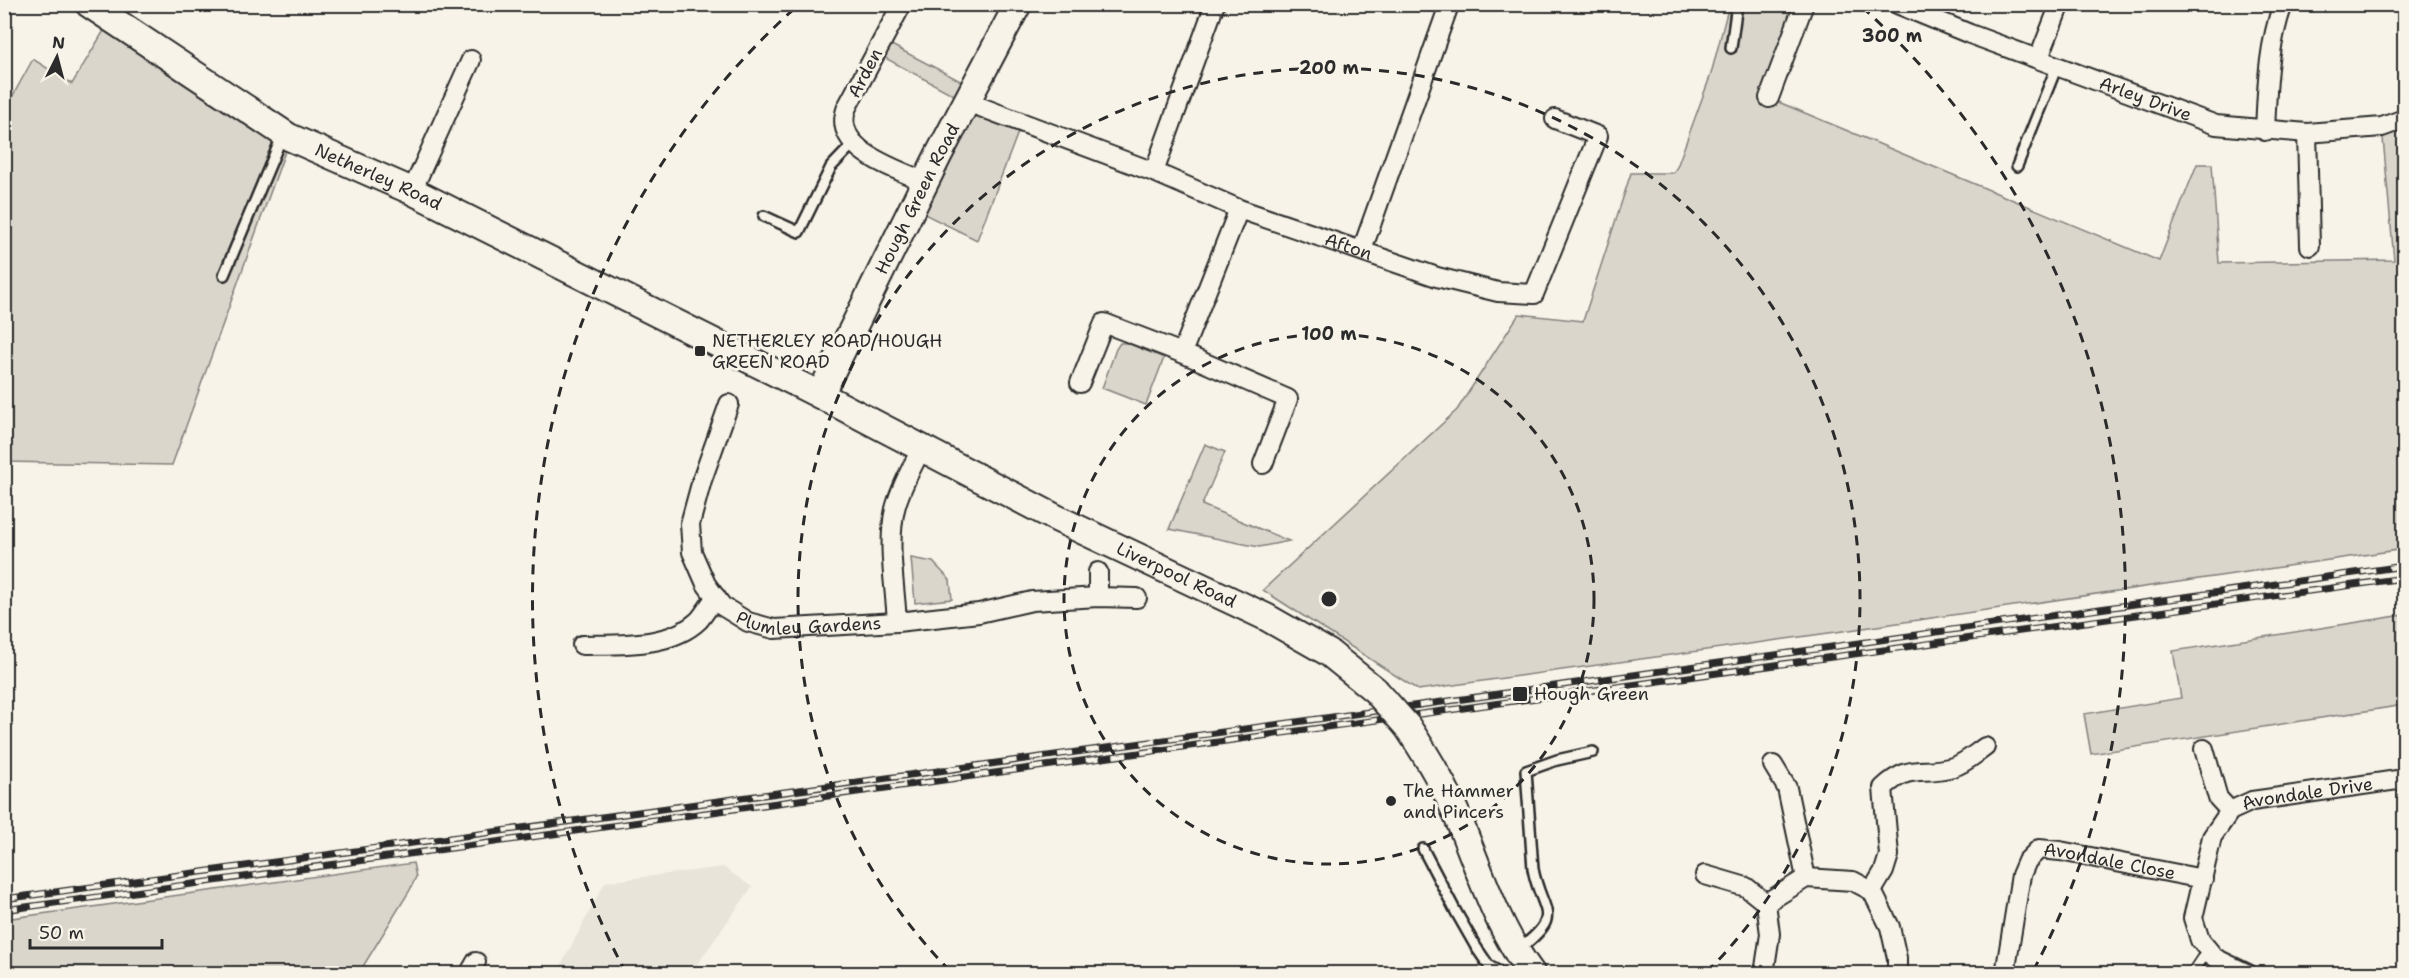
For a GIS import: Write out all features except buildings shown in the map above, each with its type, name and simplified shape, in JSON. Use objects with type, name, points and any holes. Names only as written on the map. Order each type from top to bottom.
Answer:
[{"type":"main road","name":"Netherley Road","points":[[89,4],[289,137],[412,191],[679,326]]},
{"type":"main road","name":"Hough Green Road","points":[[820,395],[925,182],[1018,4]]},
{"type":"main road","name":"Liverpool Road","points":[[679,326],[820,395],[1068,524],[1266,617],[1329,653],[1375,690],[1407,726],[1447,793],[1519,970]]},
{"type":"street","name":"Arden","points":[[853,144],[844,124],[845,112],[902,4]]},
{"type":"street","points":[[1154,172],[1215,4]]},
{"type":"street","points":[[1769,98],[1804,4]]},
{"type":"street","name":"Arley Drive","points":[[1897,4],[1970,34],[2216,125],[2307,134],[2382,127],[2404,119]]},
{"type":"street","points":[[2039,58],[2060,4]]},
{"type":"street","points":[[2265,130],[2268,59],[2274,30],[2283,4]]},
{"type":"street","points":[[1362,250],[1448,8]]},
{"type":"street","points":[[412,191],[471,60]]},
{"type":"street","name":"Afton","points":[[967,102],[1154,172],[1239,209],[1437,277],[1488,290],[1534,294],[1598,136],[1555,119]]},
{"type":"street","points":[[2307,134],[2310,246]]},
{"type":"street","points":[[853,144],[865,153],[925,182]]},
{"type":"street","points":[[1182,353],[1239,209]]},
{"type":"street","points":[[1080,383],[1104,323],[1182,353],[1288,399],[1263,464]]},
{"type":"street","name":"Plumley Gardens","points":[[729,404],[702,480],[690,524],[692,552],[706,584],[722,606],[748,622],[774,628],[897,622],[979,613],[1032,601],[1098,597],[1137,598]]},
{"type":"street","name":"Plumley Gardens","points":[[897,622],[892,534],[895,509],[901,490],[921,449]]},
{"type":"street","points":[[1098,572],[1098,597]]},
{"type":"street","points":[[582,645],[649,642],[675,635],[698,621],[716,597]]},
{"type":"street","points":[[1872,891],[1884,871],[1889,855],[1883,788],[1895,778],[1910,771],[1953,767],[1985,747]]},
{"type":"street","points":[[2204,748],[2218,798],[2230,811]]},
{"type":"street","points":[[1773,765],[1787,788],[1806,878]]},
{"type":"street","name":"Avondale Drive","points":[[2248,974],[2215,958],[2200,940],[2193,918],[2212,837],[2230,811],[2252,801],[2404,779]]},
{"type":"street","name":"Avondale Close","points":[[2005,974],[2020,875],[2027,861],[2039,849],[2060,851],[2203,879]]},
{"type":"street","points":[[1705,875],[1746,887],[1766,903],[1770,934],[1764,974]]},
{"type":"street","points":[[1766,903],[1806,878],[1853,881],[1872,891],[1890,927],[1897,958],[1897,974]]},
{"type":"lane","points":[[1731,48],[1737,4]]},
{"type":"lane","points":[[2017,166],[2057,66]]},
{"type":"lane","points":[[224,275],[278,146],[289,137]]},
{"type":"lane","points":[[764,216],[799,232],[831,167],[853,144]]},
{"type":"lane","points":[[1423,849],[1456,912],[1489,966],[1519,970],[1546,922],[1546,910],[1536,885],[1533,869],[1526,771],[1557,760],[1593,752]]},
{"type":"lane","points":[[2192,974],[2208,950]]},
{"type":"shaded area","points":[[1729,5],[1804,5],[1769,98],[2159,261],[2197,164],[2212,164],[2219,263],[2394,260],[2382,127],[2404,119],[2404,549],[1418,690],[1263,590],[1457,410],[1519,314],[1583,321],[1631,173],[1673,173],[1677,167],[1711,74]]},
{"type":"shaded area","points":[[106,27],[286,149],[172,465],[5,462],[5,110],[33,59],[72,84]]},
{"type":"shaded area","points":[[882,40],[974,88],[967,102],[876,53]]},
{"type":"shaded area","points":[[967,102],[1022,122],[977,240],[912,208]]},
{"type":"shaded area","points":[[1120,343],[1127,343],[1164,358],[1146,405],[1102,388]]},
{"type":"shaded area","points":[[1205,444],[1225,452],[1202,505],[1289,541],[1259,547],[1169,529]]},
{"type":"shaded area","points":[[911,558],[933,562],[950,580],[952,599],[915,603]]},
{"type":"shaded area","points":[[2404,615],[2404,705],[2091,754],[2084,714],[2181,698],[2173,651]]},
{"type":"shaded area","points":[[413,863],[416,877],[410,890],[359,973],[5,973],[5,919]]},
{"type":"shaded area","points":[[723,867],[752,887],[691,973],[557,973],[605,882]]},
{"type":"railway","points":[[4,899],[1449,701],[2404,566]]},
{"type":"railway","points":[[4,910],[2404,578]]},
{"type":"place","name":"NETHERLEY ROAD/HOUGH GREEN ROAD","points":[[700,351]]},
{"type":"place","name":"Hough Green","points":[[1520,694]]},
{"type":"place","name":"The Hammer and Pincers","points":[[1391,801]]}]
